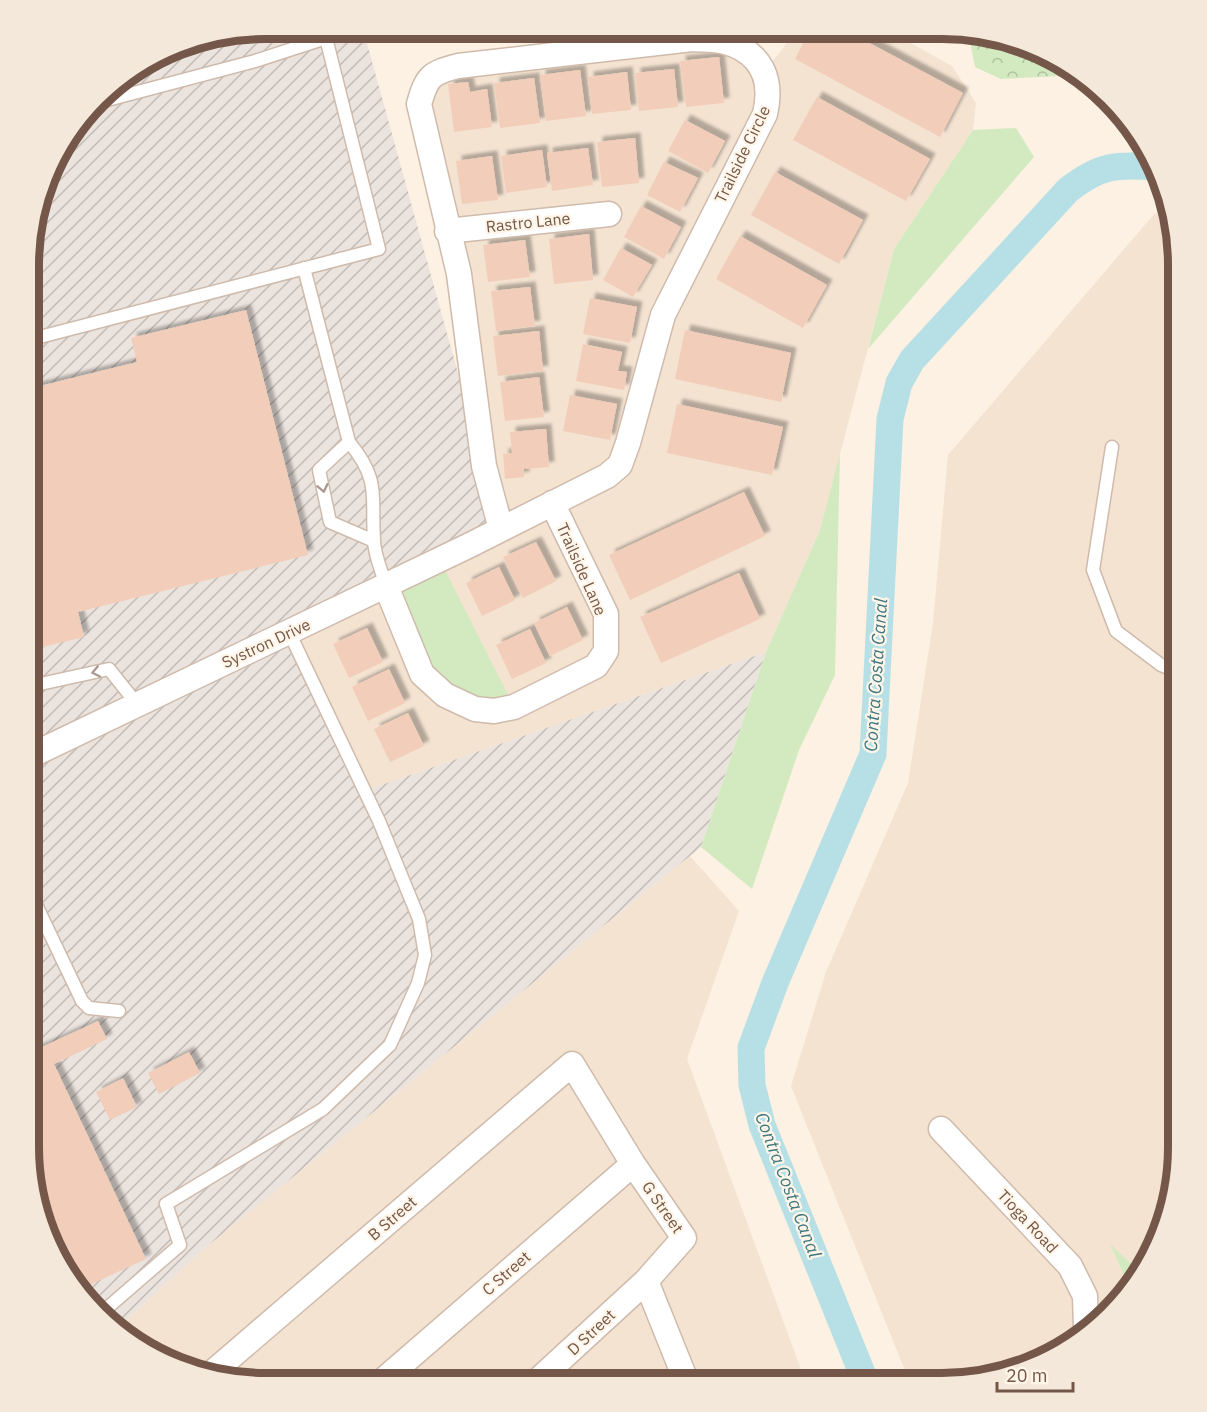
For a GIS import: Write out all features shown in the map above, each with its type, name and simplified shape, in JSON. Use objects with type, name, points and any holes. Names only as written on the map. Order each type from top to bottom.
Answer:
[{"type":"street","name":"Trailside Circle","points":[[692,39],[725,42],[749,53],[765,71],[769,95],[765,114],[663,315],[620,465],[607,476],[501,529],[484,466],[459,273],[447,231],[419,104],[424,87],[433,73],[459,66],[692,39]]},
{"type":"street","name":"Rastro Lane","points":[[447,231],[609,214]]},
{"type":"street","name":"Trailside Lane","points":[[386,586],[422,674],[445,695],[475,709],[494,711],[514,707],[596,666],[606,651],[606,614],[552,503]]},
{"type":"street","name":"Systron Drive","points":[[39,752],[501,529]]},
{"type":"street","name":"G Street","points":[[572,1065],[633,1164],[684,1238],[646,1281]]},
{"type":"street","name":"B Street","points":[[218,1368],[572,1065]]},
{"type":"street","name":"Tioga Road","points":[[941,1129],[1070,1266],[1085,1296],[1086,1321]]},
{"type":"street","name":"C Street","points":[[392,1373],[633,1164]]},
{"type":"street","name":"D Street","points":[[546,1373],[646,1281]]},
{"type":"street","points":[[646,1281],[683,1373]]},
{"type":"lane","points":[[112,99],[255,61],[323,39]]},
{"type":"lane","points":[[39,337],[379,249],[326,39]]},
{"type":"lane","points":[[304,268],[349,442],[364,460],[372,481],[375,511],[374,541],[386,586]]},
{"type":"lane","points":[[349,442],[319,470],[330,522],[374,541]]},
{"type":"lane","points":[[1112,447],[1093,570],[1116,631],[1168,667]]},
{"type":"lane","points":[[107,1308],[180,1245],[166,1204],[323,1109],[390,1045],[418,983],[424,955],[419,919],[379,821],[289,632]]},
{"type":"lane","points":[[39,684],[109,669],[137,704]]},
{"type":"lane","points":[[39,911],[82,1001],[89,1008],[119,1011]]},
{"type":"shaded area","points":[[250,39],[366,39],[501,529],[39,750],[39,250],[43,221],[56,178],[77,139],[105,105],[139,77],[165,62],[221,43]]},
{"type":"shaded area","points":[[692,39],[765,71],[790,39],[903,39],[952,66],[976,103],[973,130],[894,249],[820,530],[766,652],[364,791],[289,632],[501,529],[424,128],[433,73]]},
{"type":"shaded area","points":[[1155,213],[1163,219],[1168,250],[1168,1162],[1164,1191],[1151,1234],[1134,1267],[1111,1246],[1125,1279],[1102,1307],[1068,1335],[1029,1356],[986,1369],[957,1373],[906,1373],[791,1086],[826,972],[908,783],[933,623],[948,455]]},
{"type":"shaded area","points":[[289,632],[364,791],[766,652],[701,847],[205,1248],[123,1323],[95,1296],[69,1260],[56,1234],[43,1191],[39,1162],[39,752]]},
{"type":"shaded area","points":[[690,856],[739,911],[687,1059],[802,1373],[250,1373],[221,1369],[165,1350],[123,1323],[205,1248]]},
{"type":"green space","points":[[970,41],[986,43],[1029,56],[1066,76],[1001,79],[975,67]]},
{"type":"green space","points":[[1016,128],[1034,157],[868,349],[894,249],[973,130]]},
{"type":"green space","points":[[840,453],[835,675],[799,750],[752,889],[701,847],[766,652],[820,530]]},
{"type":"green space","points":[[440,560],[514,707],[445,695],[386,586]]},
{"type":"green space","points":[[1110,1244],[1134,1266],[1125,1279]]},
{"type":"building","points":[[805,39],[862,39],[963,93],[940,137],[795,59]]},
{"type":"building","points":[[719,57],[724,103],[686,107],[680,61]]},
{"type":"building","points":[[674,69],[678,107],[639,111],[635,73]]},
{"type":"building","points":[[580,70],[586,116],[546,121],[540,75]]},
{"type":"building","points":[[627,72],[631,110],[592,114],[588,77]]},
{"type":"building","points":[[534,78],[540,123],[500,128],[494,83]]},
{"type":"building","points":[[468,82],[470,92],[487,89],[492,127],[454,132],[448,84]]},
{"type":"building","points":[[817,97],[930,159],[906,201],[793,140]]},
{"type":"building","points":[[685,120],[725,141],[708,173],[668,151]]},
{"type":"building","points":[[635,138],[639,183],[602,187],[597,142]]},
{"type":"building","points":[[588,148],[593,185],[552,191],[547,153]]},
{"type":"building","points":[[542,150],[547,187],[506,193],[501,156]]},
{"type":"building","points":[[492,156],[498,200],[462,204],[456,161]]},
{"type":"building","points":[[664,162],[698,178],[680,212],[647,195]]},
{"type":"building","points":[[775,172],[863,220],[839,264],[751,215]]},
{"type":"building","points":[[641,206],[681,227],[664,259],[624,237]]},
{"type":"building","points":[[589,234],[593,280],[554,284],[549,239]]},
{"type":"building","points":[[740,236],[827,285],[803,328],[716,279]]},
{"type":"building","points":[[525,240],[530,277],[488,282],[483,245]]},
{"type":"building","points":[[621,248],[652,265],[633,297],[603,280]]},
{"type":"building","points":[[530,287],[535,326],[496,331],[491,291]]},
{"type":"building","points":[[590,298],[637,307],[630,343],[583,334]]},
{"type":"building","points":[[246,310],[308,555],[78,612],[84,637],[39,648],[39,386],[137,362],[131,338]]},
{"type":"building","points":[[685,330],[791,353],[781,402],[675,379]]},
{"type":"building","points":[[539,331],[543,371],[498,376],[493,336]]},
{"type":"building","points":[[583,344],[622,352],[618,371],[627,372],[624,390],[576,381]]},
{"type":"building","points":[[539,377],[544,417],[505,421],[500,382]]},
{"type":"building","points":[[570,395],[617,404],[610,440],[563,431]]},
{"type":"building","points":[[677,404],[783,427],[772,475],[667,453]]},
{"type":"building","points":[[546,429],[549,467],[524,469],[524,477],[505,479],[503,454],[512,453],[510,432]]},
{"type":"building","points":[[744,492],[765,536],[630,600],[609,555]]},
{"type":"building","points":[[536,542],[556,581],[523,598],[503,557]]},
{"type":"building","points":[[499,567],[515,600],[482,616],[466,583]]},
{"type":"building","points":[[739,573],[760,619],[661,663],[640,617]]},
{"type":"building","points":[[567,607],[583,640],[550,656],[534,623]]},
{"type":"building","points":[[367,628],[383,662],[349,678],[333,644]]},
{"type":"building","points":[[530,629],[546,663],[512,679],[496,645]]},
{"type":"building","points":[[389,669],[405,703],[368,721],[352,687]]},
{"type":"building","points":[[408,713],[424,746],[390,762],[374,729]]},
{"type":"building","points":[[98,1021],[107,1039],[54,1064],[146,1259],[87,1286],[62,1247],[43,1191],[39,1162],[39,1048]]},
{"type":"building","points":[[189,1052],[200,1073],[159,1094],[148,1073]]},
{"type":"building","points":[[123,1078],[137,1107],[110,1120],[96,1092]]},
{"type":"waterway","name":"Contra Costa Canal","points":[[862,1373],[762,1125],[752,1085],[751,1048],[775,983],[873,754],[890,419],[899,383],[912,360],[1068,190],[1099,171],[1119,166],[1146,167]]}]
